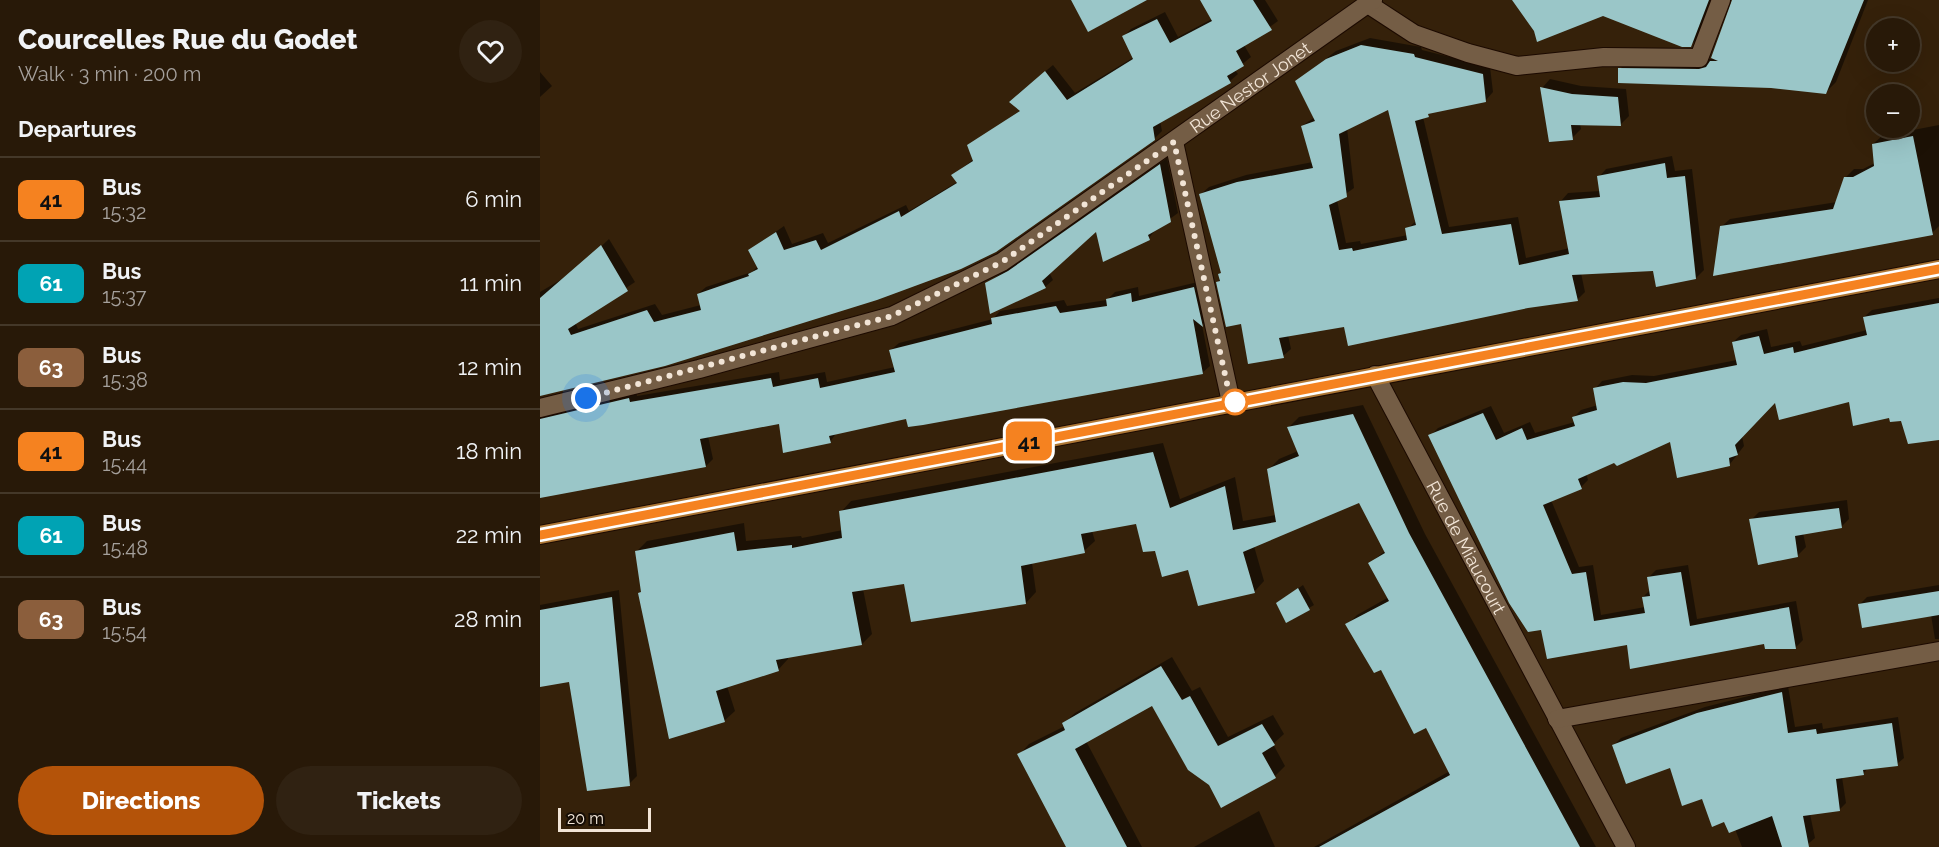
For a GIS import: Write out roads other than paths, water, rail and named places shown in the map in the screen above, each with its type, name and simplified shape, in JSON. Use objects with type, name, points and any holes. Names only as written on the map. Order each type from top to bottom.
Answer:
[{"type":"main road","points":[[540,535],[1939,268]]},
{"type":"street","name":"Rue Nestor Jonet","points":[[540,408],[699,369],[892,316],[1002,262],[1371,2],[1414,34],[1468,53],[1517,66],[1604,57],[1699,58],[1721,0]]},
{"type":"street","points":[[1174,142],[1231,402]]},
{"type":"street","name":"Rue de Miaucourt","points":[[1375,375],[1626,847]]},
{"type":"street","points":[[1557,719],[1939,651]]}]
